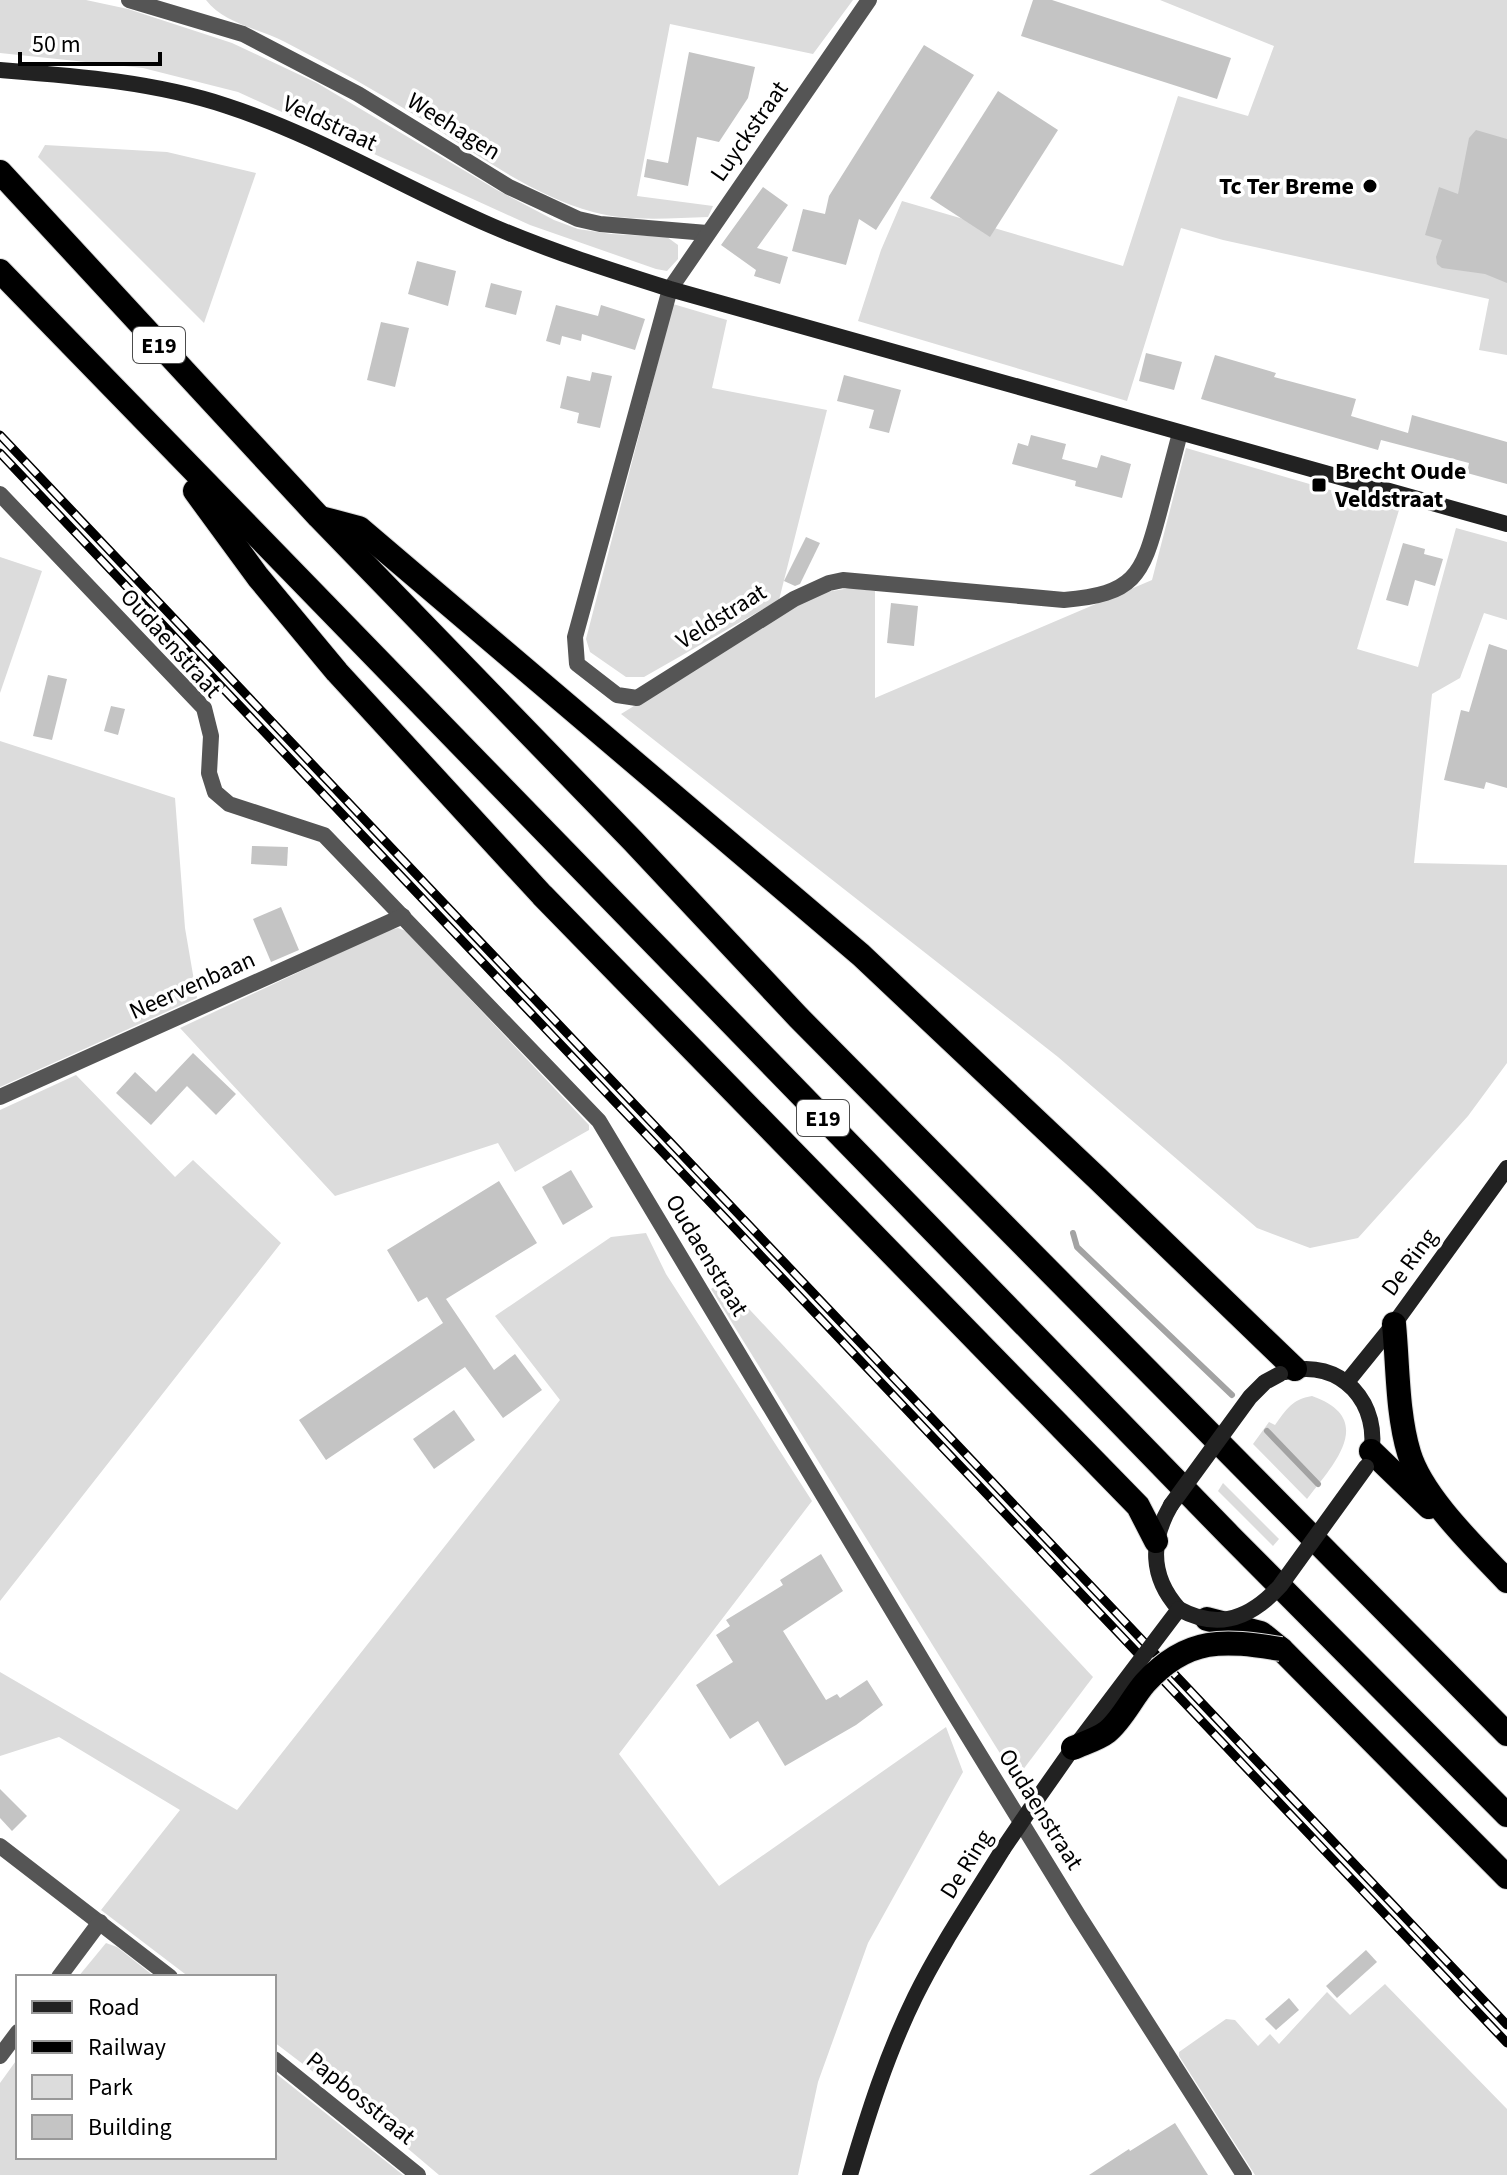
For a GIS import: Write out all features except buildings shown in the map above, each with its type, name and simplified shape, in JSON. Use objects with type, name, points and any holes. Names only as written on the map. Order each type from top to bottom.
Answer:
[{"type":"highway","name":"E19","points":[[0,172],[319,517],[633,841],[798,1017],[1507,1734]]},
{"type":"highway","name":"E19","points":[[0,271],[1230,1536],[1507,1815]]},
{"type":"highway","points":[[141,418],[258,577],[337,672],[542,895],[1138,1506],[1156,1541]]},
{"type":"highway","points":[[319,517],[359,528],[861,955],[1096,1177],[1287,1372]]},
{"type":"highway","points":[[1394,1324],[1409,1455],[1457,1527],[1507,1581]]},
{"type":"highway","points":[[1369,1459],[1457,1527]]},
{"type":"highway","points":[[1207,1619],[1261,1633],[1281,1649],[1507,1877]]},
{"type":"highway","points":[[1073,1748],[1107,1733],[1145,1683],[1180,1655],[1220,1642],[1281,1649]]},
{"type":"main road","name":"Veldstraat","points":[[8,70],[126,83],[225,105],[280,125],[493,227],[580,260],[670,289],[1507,524]]},
{"type":"main road","name":"De Ring","points":[[1347,1382],[1394,1324],[1507,1168]]},
{"type":"main road","points":[[1287,1372],[1327,1373],[1347,1382],[1361,1398],[1371,1418],[1373,1439],[1369,1459],[1280,1586],[1266,1602],[1243,1616],[1207,1619],[1179,1609],[1158,1575],[1156,1541],[1161,1524],[1171,1505],[1250,1397],[1265,1382],[1287,1372]]},
{"type":"main road","name":"De Ring","points":[[850,2175],[872,2097],[915,1997],[947,1939],[1003,1849],[1073,1748],[1179,1609]]},
{"type":"street","name":"Weehagen","points":[[129,0],[189,8],[243,34],[345,88],[509,187],[562,212],[600,224],[707,233]]},
{"type":"street","name":"Luyckstraat","points":[[670,289],[869,0]]},
{"type":"street","name":"Veldstraat","points":[[670,289],[575,637],[577,664],[617,695],[637,698],[794,599],[843,580],[1064,600],[1109,593],[1126,584],[1144,565],[1180,433]]},
{"type":"street","name":"Oudaenstraat","points":[[0,494],[204,708],[211,736],[209,773],[215,792],[229,804],[324,835],[599,1121],[949,1705],[1244,2175]]},
{"type":"street","name":"Neervenbaan","points":[[0,1097],[403,916]]},
{"type":"street","points":[[0,1846],[167,1975]]},
{"type":"street","points":[[60,1975],[100,1922]]},
{"type":"street","points":[[0,2056],[16,2035]]},
{"type":"street","name":"Papbosstraat","points":[[276,2061],[418,2175]]},
{"type":"green space","points":[[0,0],[86,0],[128,9],[232,43],[317,83],[497,190],[554,220],[578,229],[611,234],[667,237],[678,245],[678,259],[667,271],[656,269],[530,225],[238,92],[143,68],[0,53]]},
{"type":"green space","points":[[206,0],[853,0],[813,54],[670,24],[637,196],[713,206],[708,217],[650,219],[593,212],[548,195],[355,80],[285,42],[232,20]]},
{"type":"green space","points":[[1160,0],[1507,0],[1507,355],[1479,350],[1489,299],[1181,228],[1127,401],[858,321],[881,250],[902,201],[1123,266],[1178,96],[1248,116],[1274,46]]},
{"type":"green space","points":[[45,145],[167,152],[256,173],[204,323],[38,157]]},
{"type":"green space","points":[[673,304],[727,320],[712,388],[827,410],[779,600],[644,677],[626,677],[590,652],[586,639]]},
{"type":"green space","points":[[1186,448],[1399,510],[1357,649],[1418,667],[1456,528],[1507,542],[1507,620],[1484,613],[1460,678],[1432,694],[1414,863],[1507,865],[1507,1063],[1468,1116],[1358,1238],[1310,1248],[1257,1228],[1058,1057],[621,714],[815,594],[850,588],[875,591],[875,698],[1152,580]]},
{"type":"green space","points":[[0,557],[42,571],[0,693]]},
{"type":"green space","points":[[0,741],[175,798],[185,928],[197,998],[0,1087]]},
{"type":"green space","points":[[398,928],[406,931],[589,1125],[589,1130],[515,1172],[498,1143],[335,1196],[180,1028]]},
{"type":"green space","points":[[76,1075],[175,1177],[193,1160],[281,1243],[0,1601],[0,1110]]},
{"type":"green space","points":[[646,1233],[666,1274],[812,1501],[619,1754],[719,1886],[946,1727],[963,1772],[868,1943],[818,2082],[798,2175],[439,2175],[354,2103],[276,2044],[276,1975],[186,1975],[101,1910],[180,1810],[59,1737],[0,1756],[0,1672],[237,1810],[560,1400],[495,1316],[611,1237]]},
{"type":"green space","points":[[723,1281],[1093,1677],[1016,1779],[711,1289]]},
{"type":"green space","points":[[1312,1396],[1332,1406],[1342,1417],[1346,1429],[1338,1457],[1307,1499],[1253,1444],[1269,1422],[1275,1425],[1294,1403]]},
{"type":"green space","points":[[1223,1483],[1279,1539],[1273,1546],[1218,1491]]},
{"type":"green space","points":[[106,1943],[117,1947],[152,1975],[80,1975]]},
{"type":"green space","points":[[1385,1984],[1507,2109],[1507,2175],[1255,2175],[1179,2052],[1226,2019],[1235,2020],[1258,2046],[1270,2034],[1279,2044],[1327,1992],[1350,2015]]},
{"type":"green space","points":[[16,2061],[16,2159],[276,2159],[276,2074],[403,2175],[0,2175],[0,2083]]},
{"type":"waterway","points":[[1073,1233],[1077,1247],[1232,1395]]},
{"type":"waterway","points":[[1267,1431],[1318,1484]]},
{"type":"railway","points":[[0,435],[1507,2025]]},
{"type":"railway","points":[[0,453],[1507,2043]]},
{"type":"place","name":"Tc Ter Breme","points":[[1370,186]]},
{"type":"place","name":"Brecht Oude Veldstraat","points":[[1319,485]]}]
